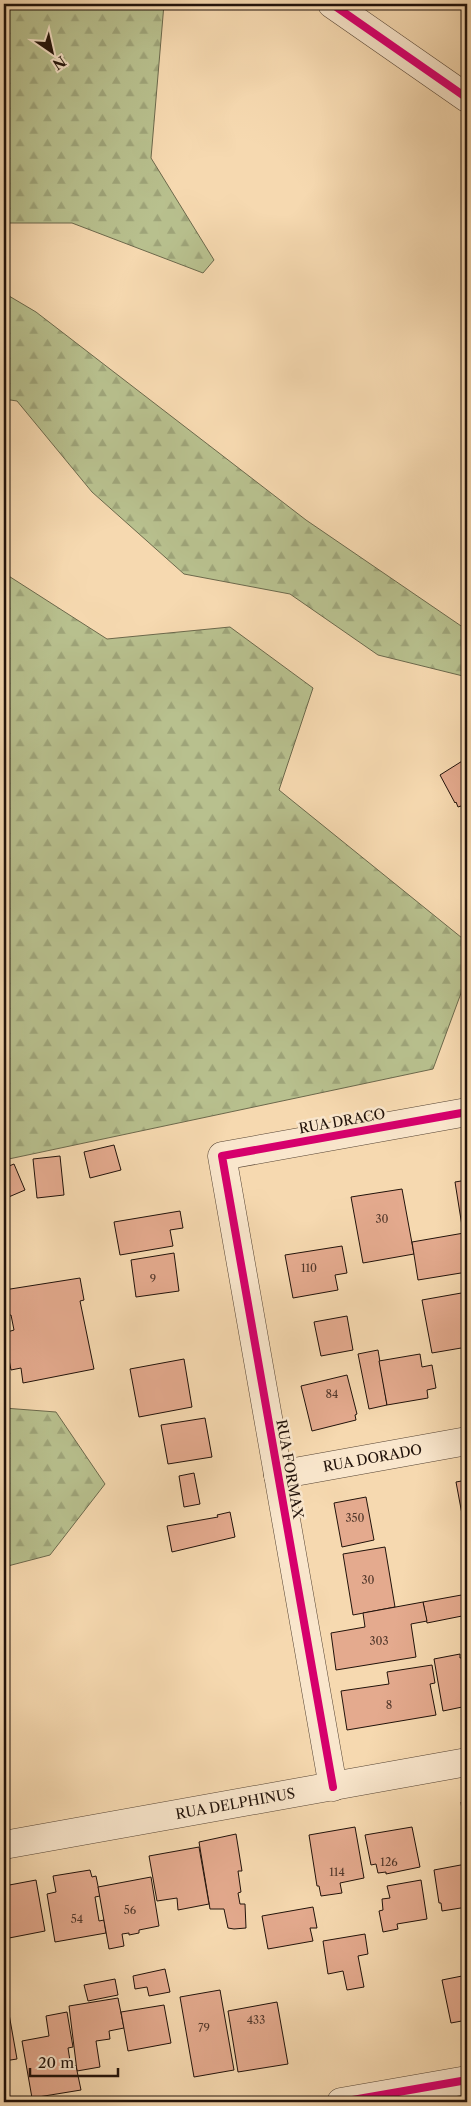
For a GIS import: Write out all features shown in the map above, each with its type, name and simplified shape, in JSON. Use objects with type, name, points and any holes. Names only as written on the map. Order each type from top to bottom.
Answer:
[{"type":"street","points":[[332,4],[467,98]]},
{"type":"street","name":"RUA DRACO","points":[[222,1156],[467,1112]]},
{"type":"street","name":"RUA FORMAX","points":[[222,1156],[333,1787]]},
{"type":"street","name":"RUA DORADO","points":[[278,1475],[467,1440]]},
{"type":"street","name":"RUA DELPHINUS","points":[[4,1845],[467,1762]]},
{"type":"street","points":[[341,2102],[467,2080]]},
{"type":"green space","points":[[4,4],[164,4],[151,158],[214,260],[203,273],[72,223],[4,223]]},
{"type":"green space","points":[[4,293],[36,312],[306,520],[467,630],[467,677],[378,655],[290,594],[184,574],[92,492],[17,401],[4,399]]},
{"type":"green space","points":[[4,573],[107,639],[230,627],[313,688],[279,790],[467,942],[467,977],[433,1069],[4,1160]]},
{"type":"green space","points":[[4,1408],[56,1412],[105,1484],[50,1555],[4,1567]]},
{"type":"building","points":[[467,758],[467,804],[458,807],[440,775]]},
{"type":"building","points":[[114,1145],[121,1170],[90,1178],[84,1152]]},
{"type":"building","points":[[60,1156],[64,1195],[37,1198],[33,1159]]},
{"type":"building","points":[[14,1164],[25,1190],[4,1199],[4,1168]]},
{"type":"building","points":[[467,1180],[467,1226],[462,1226],[455,1182]]},
{"type":"building","points":[[402,1189],[414,1254],[363,1263],[351,1197]]},
{"type":"building","points":[[180,1211],[183,1228],[170,1230],[173,1246],[120,1255],[114,1222]]},
{"type":"building","points":[[464,1233],[467,1272],[418,1280],[412,1242]]},
{"type":"building","points":[[342,1246],[347,1273],[335,1275],[338,1290],[293,1298],[285,1255]]},
{"type":"building","points":[[174,1253],[179,1291],[136,1297],[131,1260]]},
{"type":"building","points":[[80,1278],[84,1300],[80,1301],[94,1369],[23,1383],[21,1368],[11,1370],[4,1333],[14,1330],[11,1315],[4,1316],[4,1290]]},
{"type":"building","points":[[467,1292],[467,1347],[432,1353],[422,1300]]},
{"type":"building","points":[[347,1316],[353,1350],[321,1356],[314,1322]]},
{"type":"building","points":[[378,1350],[387,1405],[369,1409],[358,1354]]},
{"type":"building","points":[[420,1354],[422,1367],[432,1365],[436,1388],[427,1390],[428,1398],[387,1405],[379,1361]]},
{"type":"building","points":[[184,1359],[192,1407],[139,1417],[130,1369]]},
{"type":"building","points":[[347,1375],[357,1414],[355,1415],[356,1420],[312,1431],[301,1386]]},
{"type":"building","points":[[205,1418],[212,1457],[168,1464],[161,1425]]},
{"type":"building","points":[[194,1473],[200,1504],[184,1507],[179,1476]]},
{"type":"building","points":[[467,1480],[467,1524],[464,1525],[456,1482]]},
{"type":"building","points":[[366,1497],[374,1540],[342,1547],[334,1503]]},
{"type":"building","points":[[230,1512],[235,1537],[172,1552],[167,1526],[218,1517],[217,1515]]},
{"type":"building","points":[[385,1547],[395,1607],[353,1615],[343,1554]]},
{"type":"building","points":[[467,1594],[467,1615],[427,1623],[423,1602]]},
{"type":"building","points":[[423,1602],[427,1621],[411,1624],[416,1657],[336,1670],[331,1633],[365,1627],[363,1613]]},
{"type":"building","points":[[460,1654],[460,1658],[467,1657],[467,1706],[443,1711],[434,1659]]},
{"type":"building","points":[[432,1665],[435,1683],[430,1684],[436,1715],[347,1730],[341,1691],[389,1684],[387,1672]]},
{"type":"building","points":[[467,1801],[467,1856],[461,1802]]},
{"type":"building","points":[[355,1827],[364,1878],[340,1883],[342,1893],[321,1896],[319,1886],[317,1886],[309,1835]]},
{"type":"building","points":[[412,1827],[420,1867],[386,1874],[386,1872],[378,1873],[376,1864],[371,1865],[365,1835]]},
{"type":"building","points":[[236,1834],[242,1871],[238,1871],[241,1892],[238,1893],[240,1904],[245,1904],[246,1928],[234,1929],[228,1928],[224,1909],[210,1909],[199,1842]]},
{"type":"building","points":[[199,1847],[209,1904],[178,1910],[177,1898],[157,1901],[149,1856]]},
{"type":"building","points":[[466,1864],[467,1907],[442,1911],[434,1870]]},
{"type":"building","points":[[90,1870],[92,1877],[96,1876],[100,1896],[95,1897],[99,1921],[104,1920],[106,1933],[55,1942],[47,1894],[56,1892],[53,1876]]},
{"type":"building","points":[[151,1877],[159,1926],[139,1930],[139,1933],[122,1934],[124,1946],[109,1949],[98,1887]]},
{"type":"building","points":[[36,1880],[45,1931],[4,1939],[4,1886]]},
{"type":"building","points":[[421,1880],[427,1919],[397,1924],[398,1929],[383,1932],[379,1911],[383,1910],[382,1899],[390,1898],[387,1886]]},
{"type":"building","points":[[313,1907],[317,1928],[310,1928],[313,1941],[268,1949],[262,1916]]},
{"type":"building","points":[[365,1934],[368,1954],[358,1956],[364,1987],[347,1990],[343,1971],[328,1974],[323,1941]]},
{"type":"building","points":[[165,1969],[170,1992],[149,1996],[147,1987],[135,1989],[133,1976]]},
{"type":"building","points":[[467,1975],[467,2020],[451,2023],[442,1980]]},
{"type":"building","points":[[115,1979],[118,1995],[88,2001],[84,1985]]},
{"type":"building","points":[[220,1990],[234,2070],[194,2077],[180,1997]]},
{"type":"building","points":[[6,1997],[17,2059],[4,2061],[4,1998]]},
{"type":"building","points":[[118,1998],[124,2028],[109,2031],[110,2039],[96,2041],[100,2067],[77,2071],[69,2006]]},
{"type":"building","points":[[277,2002],[288,2064],[238,2072],[228,2011]]},
{"type":"building","points":[[164,2005],[171,2043],[128,2051],[121,2012]]},
{"type":"building","points":[[67,2012],[73,2047],[68,2048],[71,2067],[76,2066],[81,2090],[32,2098],[22,2041],[49,2036],[46,2016]]},
{"type":"cycle path","points":[[332,4],[467,98]]},
{"type":"cycle path","points":[[333,1787],[222,1156],[467,1112]]},
{"type":"cycle path","points":[[341,2102],[467,2080]]}]
